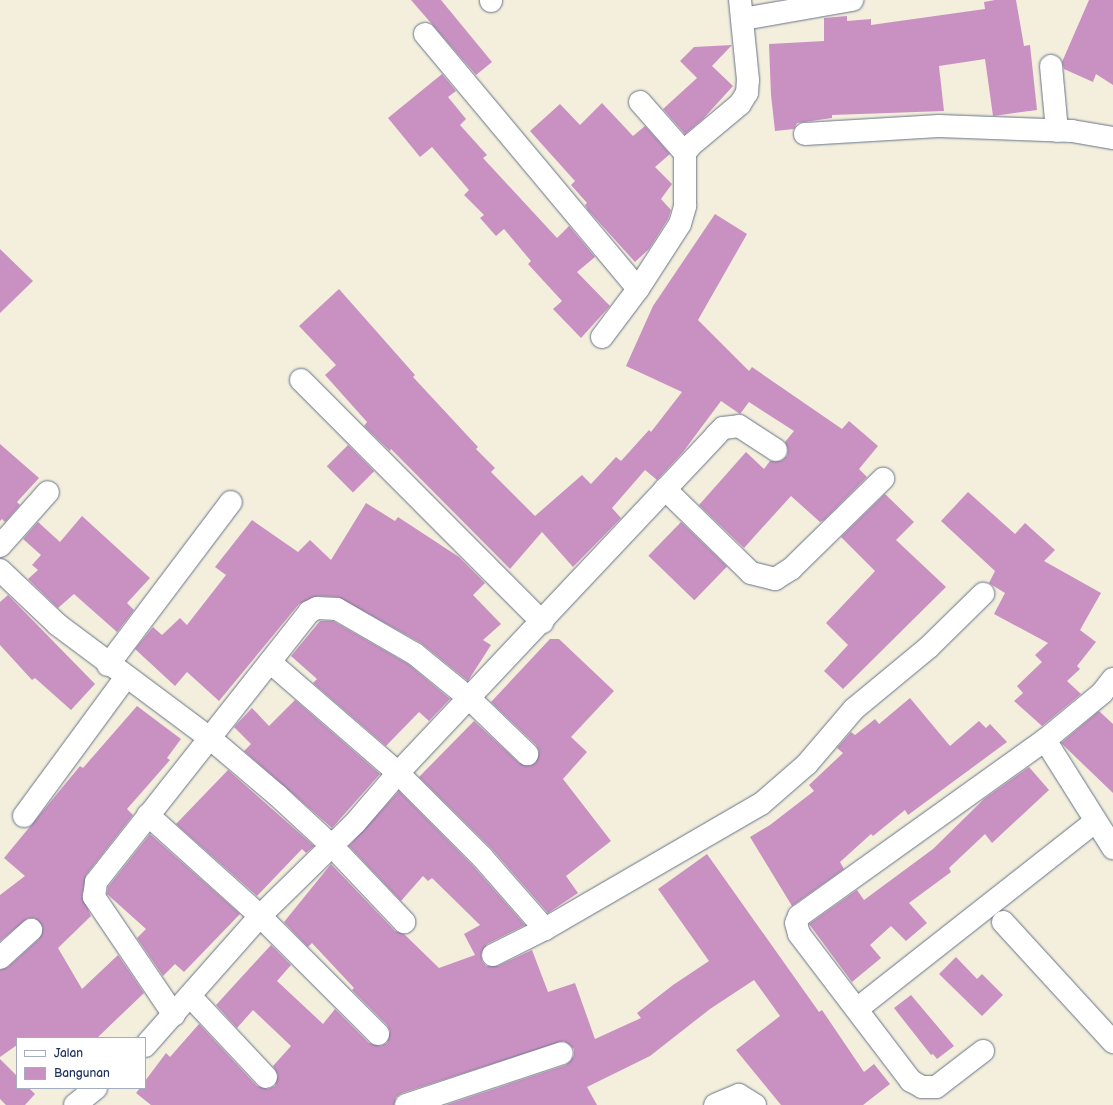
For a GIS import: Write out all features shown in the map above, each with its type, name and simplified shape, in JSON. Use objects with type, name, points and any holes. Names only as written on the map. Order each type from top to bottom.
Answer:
[{"type":"street","points":[[602,337],[638,290],[680,224],[685,206],[685,153],[691,145],[740,104],[746,93],[742,10],[852,0]]},
{"type":"street","points":[[425,34],[638,290]]},
{"type":"street","points":[[1051,66],[1057,131]]},
{"type":"street","points":[[640,102],[685,153]]},
{"type":"street","points":[[806,134],[939,126],[1057,131],[1113,138]]},
{"type":"street","points":[[301,380],[542,622]]},
{"type":"street","points":[[146,1045],[260,916],[332,846],[398,773],[542,622],[716,435],[733,425],[776,450]]},
{"type":"street","points":[[665,489],[751,573],[775,579],[791,569],[883,479]]},
{"type":"street","points":[[0,546],[48,492]]},
{"type":"street","points":[[108,665],[230,502]]},
{"type":"street","points":[[0,570],[40,610],[108,665],[126,676],[211,739],[277,795],[332,846],[404,922]]},
{"type":"street","points":[[493,955],[545,929],[761,804],[807,764],[854,709],[929,647],[983,594]]},
{"type":"street","points":[[174,1015],[94,898],[96,882],[148,815],[211,739],[309,612],[328,607],[337,609],[415,654],[469,698],[527,754]]},
{"type":"street","points":[[270,662],[398,773],[482,857],[545,929]]},
{"type":"street","points":[[24,816],[126,676]]},
{"type":"street","points":[[983,1051],[936,1087],[922,1087],[911,1081],[799,934],[796,923],[799,916],[1044,740],[1102,693],[1113,679]]},
{"type":"street","points":[[1044,740],[1113,848]]},
{"type":"street","points":[[148,815],[260,916],[378,1034]]},
{"type":"street","points":[[857,1009],[1095,822]]},
{"type":"street","points":[[1003,922],[1113,1042]]},
{"type":"street","points":[[0,958],[31,930]]},
{"type":"street","points":[[190,996],[266,1077]]},
{"type":"street","points":[[406,1105],[562,1053]]},
{"type":"street","points":[[75,1105],[95,1089]]},
{"type":"street","points":[[715,1105],[739,1095],[755,1105]]},
{"type":"building","points":[[411,0],[441,0],[492,62],[476,75]]},
{"type":"building","points":[[995,0],[1016,0],[1024,46],[1030,45],[1037,110],[993,116],[985,59],[939,66],[944,111],[832,115],[832,118],[797,123],[794,129],[775,131],[771,95],[769,44],[824,41],[824,18],[847,16],[847,21],[871,19],[871,25],[985,9],[984,2]]},
{"type":"building","points":[[1089,0],[1113,0],[1113,85],[1096,74],[1093,82],[1064,69],[1062,62]]},
{"type":"building","points":[[732,45],[712,66],[733,86],[703,119],[685,134],[663,109],[697,78],[680,61],[694,47]]},
{"type":"building","points":[[442,74],[456,91],[448,97],[466,119],[460,125],[487,155],[483,158],[557,238],[569,226],[595,257],[577,272],[610,306],[581,338],[553,309],[562,301],[528,264],[531,261],[504,229],[496,236],[480,218],[484,215],[464,195],[469,190],[432,147],[420,157],[388,118]]},
{"type":"building","points":[[602,103],[633,136],[645,126],[670,154],[655,167],[672,184],[661,199],[671,210],[668,219],[649,249],[635,262],[588,210],[585,205],[587,203],[571,185],[575,181],[530,131],[560,104],[580,125]]},
{"type":"building","points":[[715,214],[747,234],[698,320],[749,371],[752,367],[842,429],[849,421],[878,446],[859,469],[867,477],[824,520],[820,522],[791,496],[744,548],[699,505],[746,452],[764,469],[770,461],[781,461],[787,456],[788,450],[785,442],[794,431],[749,402],[740,414],[721,401],[683,452],[657,480],[645,470],[612,508],[621,518],[573,567],[542,532],[510,569],[391,449],[390,451],[364,426],[367,422],[325,375],[336,365],[299,326],[339,289],[415,375],[413,377],[478,447],[476,449],[495,468],[491,472],[535,516],[582,475],[591,484],[616,457],[621,461],[649,430],[651,432],[682,392],[626,366],[653,306]]},
{"type":"building","points":[[0,249],[33,281],[0,313]]},
{"type":"building","points":[[0,444],[39,478],[17,502],[20,505],[5,522],[2,519],[0,521]]},
{"type":"building","points":[[348,445],[374,471],[353,492],[327,466]]},
{"type":"building","points":[[968,492],[1015,534],[1025,523],[1055,550],[1044,561],[1101,593],[1080,630],[1096,642],[1077,666],[1080,669],[1067,681],[1081,694],[1042,726],[1014,701],[1023,693],[1017,686],[1042,662],[1035,655],[1048,643],[994,614],[1005,593],[989,583],[995,571],[941,521]]},
{"type":"building","points":[[885,494],[914,522],[896,540],[946,587],[843,689],[824,671],[848,645],[826,623],[875,571],[841,537]]},
{"type":"building","points":[[366,503],[395,521],[398,517],[459,557],[485,583],[473,595],[501,624],[483,640],[491,645],[468,681],[421,643],[338,597],[317,596],[299,604],[219,701],[187,672],[175,686],[135,649],[153,627],[162,635],[180,618],[187,625],[226,575],[215,567],[252,520],[298,552],[310,540],[331,560]]},
{"type":"building","points":[[82,516],[150,578],[127,603],[134,610],[117,632],[74,594],[58,608],[28,579],[38,570],[32,565],[41,555],[23,539],[38,522],[60,542]]},
{"type":"building","points":[[681,522],[727,566],[694,600],[648,556]]},
{"type":"building","points":[[8,595],[95,684],[71,710],[35,678],[32,680],[0,645],[0,602]]},
{"type":"building","points":[[320,621],[333,621],[408,664],[450,699],[429,721],[419,712],[386,746],[313,683],[317,679],[291,656]]},
{"type":"building","points":[[550,639],[559,639],[614,691],[571,737],[587,752],[563,779],[611,841],[566,876],[578,893],[548,913],[491,848],[419,777],[474,721],[519,763],[530,766],[536,762],[539,751],[536,745],[491,702]]},
{"type":"building","points":[[910,698],[950,746],[979,721],[986,728],[990,724],[1007,742],[908,815],[905,810],[873,836],[871,834],[840,862],[844,869],[792,906],[750,837],[770,825],[814,791],[809,785],[843,753],[837,748],[851,732],[855,735],[875,719],[879,724]]},
{"type":"building","points":[[295,700],[380,774],[332,828],[244,751],[251,744],[234,727],[252,708],[269,726]]},
{"type":"building","points":[[137,706],[181,739],[167,758],[170,760],[127,809],[133,815],[86,875],[82,896],[91,916],[58,948],[82,989],[118,955],[144,993],[98,1037],[16,1037],[16,1046],[0,1057],[0,970],[8,967],[39,939],[43,928],[35,918],[28,918],[0,941],[0,895],[25,876],[4,858],[80,766],[83,768]]},
{"type":"building","points":[[1099,711],[1113,724],[1113,793],[1061,743]]},
{"type":"building","points":[[1029,767],[1049,790],[992,843],[985,834],[949,868],[951,872],[909,903],[927,923],[906,941],[891,926],[870,945],[881,958],[852,982],[809,924],[857,890],[864,900],[933,849],[984,799]]},
{"type":"building","points":[[228,770],[314,846],[306,853],[302,849],[257,896],[176,824]]},
{"type":"building","points":[[399,791],[473,866],[525,925],[487,944],[481,954],[482,961],[486,966],[498,966],[532,950],[548,992],[575,983],[595,1039],[641,1018],[637,1013],[673,985],[709,961],[658,889],[707,854],[819,1012],[822,1010],[864,1072],[874,1064],[890,1084],[863,1105],[781,1105],[736,1050],[780,1016],[754,980],[710,1009],[650,1056],[587,1087],[597,1105],[446,1105],[566,1065],[574,1056],[574,1049],[564,1041],[402,1093],[396,1097],[394,1105],[151,1105],[136,1093],[139,1089],[146,1089],[146,1080],[166,1053],[170,1057],[199,1024],[257,1086],[268,1089],[275,1086],[278,1075],[273,1066],[291,1046],[253,1010],[237,1028],[216,1005],[271,945],[291,965],[277,981],[323,1024],[335,1009],[369,1043],[381,1046],[387,1043],[390,1031],[387,1025],[352,990],[354,988],[312,943],[308,947],[284,922],[331,864],[395,931],[404,934],[439,968],[475,955],[464,934],[480,925],[432,878],[428,881],[423,876],[401,901],[349,846]]},
{"type":"building","points":[[150,834],[240,914],[184,972],[175,964],[163,976],[137,938],[146,929],[107,894],[108,887]]},
{"type":"building","points":[[956,957],[977,979],[982,974],[1003,995],[982,1016],[939,974]]},
{"type":"building","points":[[911,995],[954,1046],[937,1059],[933,1054],[931,1055],[894,1008]]},
{"type":"building","points":[[0,1059],[16,1075],[16,1089],[30,1089],[35,1094],[25,1105],[6,1105],[0,1099]]}]
